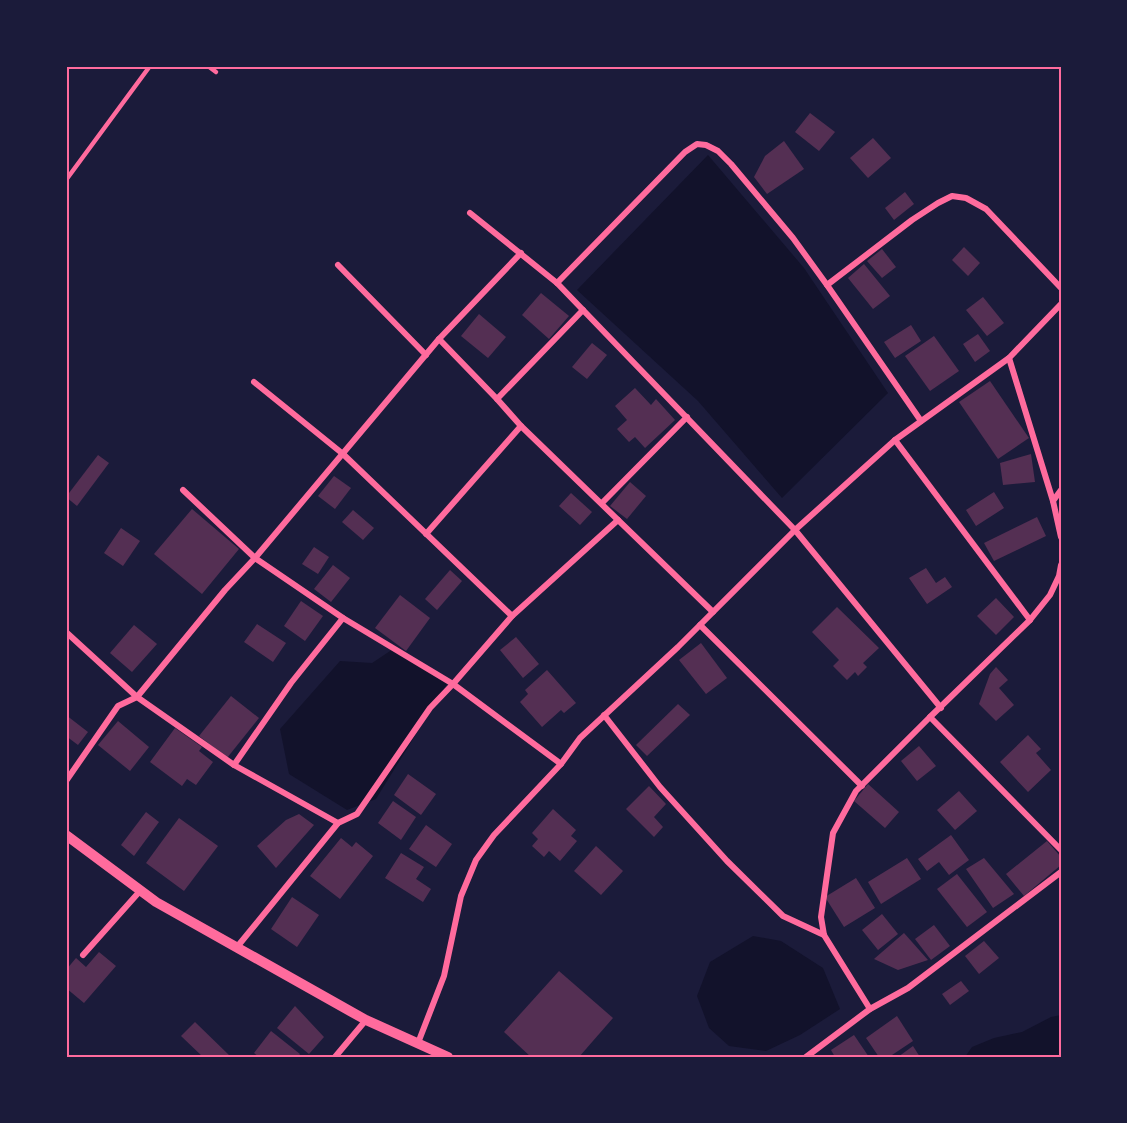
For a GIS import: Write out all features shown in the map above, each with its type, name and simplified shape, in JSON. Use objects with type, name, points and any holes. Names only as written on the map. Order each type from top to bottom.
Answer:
[{"type":"street","points":[[557,283],[685,152],[696,144],[706,145],[718,151],[731,164],[793,238],[921,421]]},
{"type":"street","points":[[827,285],[912,220],[952,196],[966,198],[986,209],[1061,288]]},
{"type":"street","points":[[470,213],[557,283],[795,530],[941,708]]},
{"type":"street","points":[[66,781],[118,706],[137,697],[439,339],[521,253]]},
{"type":"street","points":[[338,265],[426,355]]},
{"type":"street","points":[[418,1042],[444,976],[461,896],[476,860],[494,835],[561,764],[580,738],[700,625],[795,530],[896,441],[1009,358],[1061,304]]},
{"type":"street","points":[[497,399],[583,310]]},
{"type":"street","points":[[439,339],[521,426],[713,612]]},
{"type":"street","points":[[1009,358],[1053,501],[1061,537]]},
{"type":"street","points":[[254,382],[343,454],[512,616]]},
{"type":"street","points":[[602,503],[687,417]]},
{"type":"street","points":[[426,534],[521,426]]},
{"type":"street","points":[[896,441],[1030,620]]},
{"type":"street","points":[[183,490],[255,558],[343,618],[453,684],[561,764]]},
{"type":"street","points":[[1053,501],[1061,490]]},
{"type":"street","points":[[237,947],[338,823],[357,814],[430,708],[512,616],[618,520]]},
{"type":"street","points":[[870,1009],[824,935],[821,917],[833,833],[856,791],[1030,620],[1050,595],[1059,576],[1061,565]]},
{"type":"street","points":[[234,765],[291,683],[343,618]]},
{"type":"street","points":[[700,625],[862,786]]},
{"type":"street","points":[[66,632],[137,697],[234,765],[338,823]]},
{"type":"street","points":[[604,715],[660,787],[727,861],[783,916],[824,935]]},
{"type":"street","points":[[930,717],[1061,850]]},
{"type":"street","points":[[66,835],[156,902],[366,1020],[448,1057]]},
{"type":"street","points":[[806,1057],[870,1009],[908,988],[1061,872]]},
{"type":"street","points":[[82,955],[140,891]]},
{"type":"street","points":[[335,1057],[366,1020]]},
{"type":"lane","points":[[66,180],[148,68],[141,66]]},
{"type":"lane","points":[[208,66],[216,72]]},
{"type":"shaded area","points":[[708,155],[804,268],[888,393],[782,498],[698,401],[577,290]]},
{"type":"shaded area","points":[[393,649],[447,684],[376,799],[347,810],[289,774],[280,729],[340,661],[372,663]]},
{"type":"shaded area","points":[[753,936],[781,941],[823,968],[840,1009],[800,1035],[766,1051],[729,1046],[709,1028],[697,996],[710,962]]},
{"type":"shaded area","points":[[1061,1015],[1061,1057],[965,1057],[972,1047],[994,1038],[1022,1032],[1051,1017]]},
{"type":"building","points":[[810,113],[835,132],[819,151],[795,132]]},
{"type":"building","points":[[873,138],[891,158],[868,178],[850,158]]},
{"type":"building","points":[[784,141],[804,169],[767,194],[754,177],[765,156]]},
{"type":"building","points":[[905,192],[914,204],[894,220],[885,208]]},
{"type":"building","points":[[964,247],[980,263],[968,276],[952,260]]},
{"type":"building","points":[[882,249],[896,267],[882,278],[867,261]]},
{"type":"building","points":[[864,264],[890,296],[873,309],[848,278]]},
{"type":"building","points":[[541,293],[569,316],[549,339],[522,315]]},
{"type":"building","points":[[983,297],[1004,323],[987,336],[966,310]]},
{"type":"building","points":[[479,314],[506,337],[488,358],[461,336]]},
{"type":"building","points":[[911,325],[921,341],[895,358],[884,342]]},
{"type":"building","points":[[978,334],[990,351],[975,362],[963,344]]},
{"type":"building","points":[[934,336],[959,371],[930,391],[905,356]]},
{"type":"building","points":[[592,343],[607,355],[587,379],[572,367]]},
{"type":"building","points":[[990,381],[1029,438],[998,459],[959,402]]},
{"type":"building","points":[[635,388],[651,405],[656,399],[675,420],[645,448],[635,437],[629,442],[617,429],[627,420],[615,406]]},
{"type":"building","points":[[1031,454],[1035,482],[1003,485],[1000,463]]},
{"type":"building","points":[[98,455],[109,463],[77,506],[66,497]]},
{"type":"building","points":[[334,476],[351,488],[335,509],[318,496]]},
{"type":"building","points":[[630,482],[646,496],[627,519],[610,506]]},
{"type":"building","points":[[994,492],[1004,508],[976,526],[966,510]]},
{"type":"building","points":[[571,493],[592,512],[580,525],[559,506]]},
{"type":"building","points":[[192,509],[239,549],[202,594],[154,554]]},
{"type":"building","points":[[353,510],[374,528],[363,540],[342,522]]},
{"type":"building","points":[[1037,517],[1046,536],[994,561],[984,543]]},
{"type":"building","points":[[121,528],[140,541],[123,566],[104,553]]},
{"type":"building","points":[[314,547],[329,557],[318,574],[302,564]]},
{"type":"building","points":[[333,565],[350,578],[331,602],[314,589]]},
{"type":"building","points":[[926,568],[936,583],[945,577],[952,587],[927,604],[909,578]]},
{"type":"building","points":[[450,570],[462,581],[437,610],[425,599]]},
{"type":"building","points":[[400,595],[430,618],[406,651],[375,628]]},
{"type":"building","points":[[996,598],[1014,617],[996,635],[977,616]]},
{"type":"building","points":[[301,601],[323,616],[305,641],[284,626]]},
{"type":"building","points":[[837,607],[879,648],[863,663],[867,667],[858,676],[855,672],[847,680],[833,666],[839,660],[812,632]]},
{"type":"building","points":[[257,624],[286,643],[273,662],[244,642]]},
{"type":"building","points":[[134,625],[157,644],[132,672],[110,653]]},
{"type":"building","points":[[516,637],[539,664],[523,678],[500,650]]},
{"type":"building","points":[[701,643],[727,678],[706,694],[679,660]]},
{"type":"building","points":[[996,667],[1008,680],[999,688],[1014,705],[996,721],[979,704],[990,674]]},
{"type":"building","points":[[547,670],[576,703],[564,713],[561,710],[542,727],[520,702],[528,694],[525,690]]},
{"type":"building","points":[[231,696],[259,718],[227,758],[199,736]]},
{"type":"building","points":[[678,704],[690,715],[647,756],[636,745]]},
{"type":"building","points":[[66,715],[88,732],[78,745],[66,736]]},
{"type":"building","points":[[118,721],[149,747],[130,771],[98,745]]},
{"type":"building","points":[[175,728],[202,747],[199,751],[213,762],[196,785],[187,779],[182,786],[150,762]]},
{"type":"building","points":[[1028,735],[1041,749],[1036,753],[1051,770],[1028,792],[1000,762]]},
{"type":"building","points":[[919,746],[936,766],[917,781],[901,761]]},
{"type":"building","points":[[408,774],[436,794],[421,815],[394,795]]},
{"type":"building","points":[[868,784],[899,812],[885,828],[854,801]]},
{"type":"building","points":[[649,786],[666,804],[654,817],[663,827],[654,837],[626,809]]},
{"type":"building","points":[[959,791],[977,811],[955,830],[937,810]]},
{"type":"building","points":[[393,801],[416,817],[401,840],[378,823]]},
{"type":"building","points":[[553,809],[576,830],[571,836],[577,841],[560,861],[549,851],[544,857],[532,846],[538,839],[532,833]]},
{"type":"building","points":[[146,812],[159,822],[134,856],[121,845]]},
{"type":"building","points":[[299,814],[314,825],[276,868],[257,846],[286,820]]},
{"type":"building","points":[[179,818],[218,846],[184,891],[146,863]]},
{"type":"building","points":[[426,825],[452,844],[436,867],[409,849]]},
{"type":"building","points":[[951,835],[969,860],[949,875],[939,862],[927,871],[918,859]]},
{"type":"building","points":[[341,838],[352,847],[356,842],[373,856],[340,899],[310,876]]},
{"type":"building","points":[[1047,841],[1061,857],[1061,865],[1024,896],[1006,874]]},
{"type":"building","points":[[596,846],[623,871],[601,895],[574,871]]},
{"type":"building","points":[[401,853],[424,867],[416,879],[431,889],[423,902],[385,878]]},
{"type":"building","points":[[907,858],[921,879],[881,904],[868,882]]},
{"type":"building","points":[[984,858],[1014,894],[993,908],[966,869]]},
{"type":"building","points":[[957,874],[987,912],[967,927],[937,889]]},
{"type":"building","points":[[856,878],[875,908],[844,927],[825,897]]},
{"type":"building","points":[[292,897],[319,915],[297,947],[271,929]]},
{"type":"building","points":[[882,914],[898,934],[878,950],[862,930]]},
{"type":"building","points":[[934,925],[950,946],[931,960],[915,939]]},
{"type":"building","points":[[904,933],[928,960],[898,970],[874,959]]},
{"type":"building","points":[[984,941],[999,958],[979,974],[965,956]]},
{"type":"building","points":[[99,952],[116,966],[84,1003],[66,988],[66,970],[76,958],[86,967]]},
{"type":"building","points":[[559,971],[613,1018],[579,1057],[531,1057],[504,1032]]},
{"type":"building","points":[[961,981],[969,991],[950,1005],[942,994]]},
{"type":"building","points":[[295,1006],[324,1037],[309,1054],[277,1028]]},
{"type":"building","points":[[897,1016],[913,1041],[889,1057],[879,1057],[866,1038]]},
{"type":"building","points":[[195,1022],[231,1057],[203,1057],[181,1036]]},
{"type":"building","points":[[271,1031],[300,1054],[298,1057],[259,1057],[254,1053]]},
{"type":"building","points":[[854,1035],[869,1057],[835,1057],[831,1050]]},
{"type":"building","points":[[913,1046],[920,1057],[898,1057]]}]
